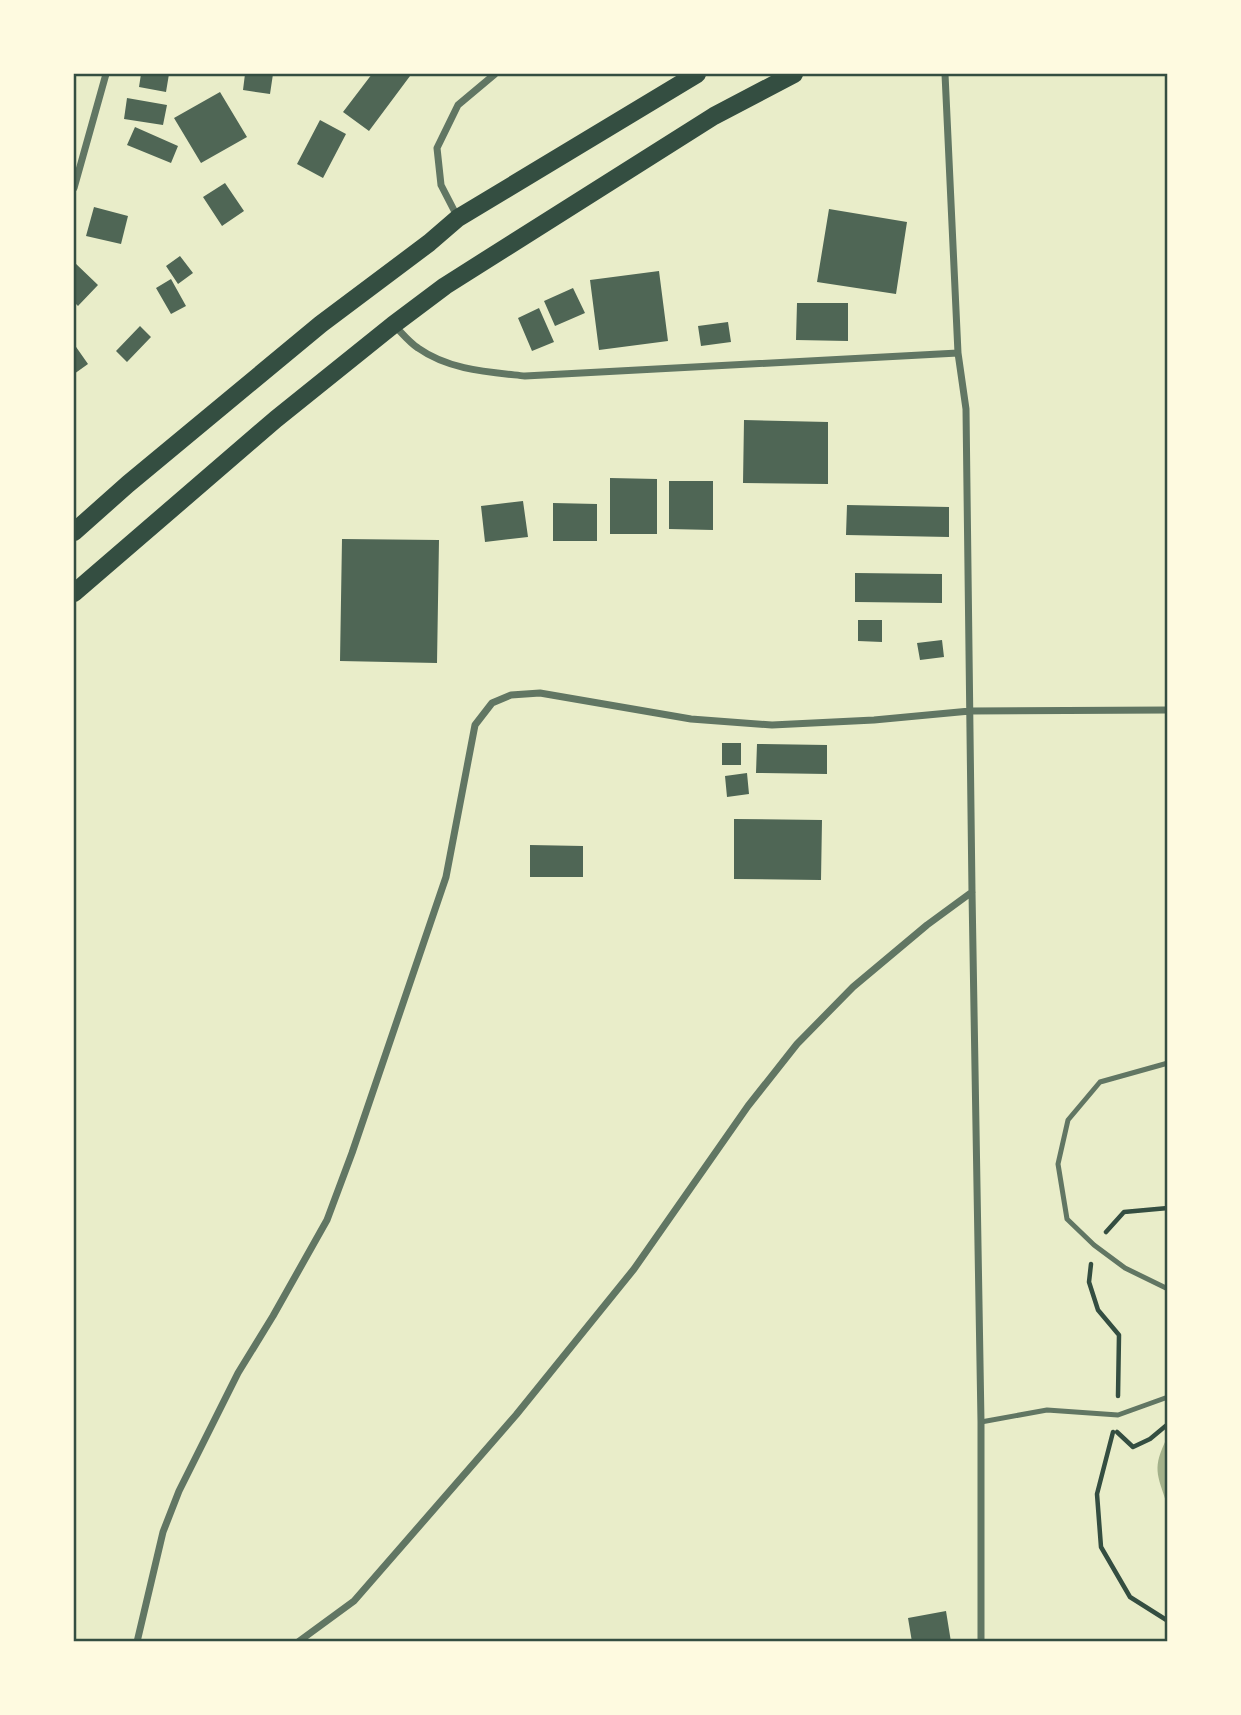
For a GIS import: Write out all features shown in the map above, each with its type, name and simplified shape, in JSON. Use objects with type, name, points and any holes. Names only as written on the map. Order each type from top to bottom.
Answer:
[{"type":"main road","points":[[74,532],[321,324],[458,218],[697,74]]},
{"type":"main road","points":[[74,593],[276,419],[445,286],[713,116],[794,74]]},
{"type":"street","points":[[74,188],[106,74]]},
{"type":"street","points":[[458,218],[441,185],[437,148],[458,105],[495,74]]},
{"type":"street","points":[[945,74],[958,353],[966,409],[981,1422],[981,1642]]},
{"type":"street","points":[[393,325],[418,348],[439,360],[468,369],[525,376],[958,353]]},
{"type":"street","points":[[137,1642],[163,1532],[179,1491],[238,1373],[327,1220],[446,877],[475,725],[492,703],[511,695],[540,693],[691,719],[772,725],[874,720],[970,711],[1167,710]]},
{"type":"street","points":[[298,1642],[354,1601],[516,1415],[634,1269],[748,1106],[797,1044],[853,987],[972,891]]},
{"type":"lane","points":[[1167,1063],[1100,1082],[1068,1120],[1058,1164],[1067,1219],[1094,1245],[1125,1268],[1167,1289]]},
{"type":"lane","points":[[981,1422],[1047,1410],[1118,1415],[1167,1398]]},
{"type":"path","points":[[1118,1415],[1119,1335],[1098,1310],[1089,1282],[1094,1245],[1124,1212],[1167,1208]]},
{"type":"path","points":[[1167,1424],[1150,1439],[1133,1447],[1114,1429],[1097,1494],[1101,1547],[1130,1597],[1167,1621]]},
{"type":"shaded area","points":[[1168,1438],[1167,1504],[1158,1464]]},
{"type":"building","points":[[141,74],[169,74],[166,92],[139,87]]},
{"type":"building","points":[[245,74],[273,74],[270,94],[243,90]]},
{"type":"building","points":[[372,74],[410,76],[369,131],[343,112]]},
{"type":"building","points":[[220,92],[247,137],[201,163],[174,118]]},
{"type":"building","points":[[127,98],[167,105],[163,125],[124,119]]},
{"type":"building","points":[[320,120],[346,134],[323,178],[297,164]]},
{"type":"building","points":[[135,127],[178,146],[171,163],[127,145]]},
{"type":"building","points":[[225,183],[244,211],[222,226],[203,197]]},
{"type":"building","points":[[94,207],[128,216],[121,244],[86,236]]},
{"type":"building","points":[[829,209],[907,222],[896,294],[817,282]]},
{"type":"building","points":[[180,256],[193,273],[178,284],[166,266]]},
{"type":"building","points":[[74,262],[98,285],[78,306],[74,302]]},
{"type":"building","points":[[659,271],[668,341],[599,350],[590,280]]},
{"type":"building","points":[[171,279],[186,306],[171,314],[156,288]]},
{"type":"building","points":[[573,288],[585,313],[555,326],[544,301]]},
{"type":"building","points":[[797,303],[848,303],[848,341],[796,340]]},
{"type":"building","points":[[539,308],[554,342],[532,351],[518,318]]},
{"type":"building","points":[[728,322],[731,342],[701,346],[698,326]]},
{"type":"building","points":[[140,326],[151,337],[127,362],[116,351]]},
{"type":"building","points":[[74,344],[88,364],[74,374]]},
{"type":"building","points":[[744,420],[828,422],[828,484],[743,483]]},
{"type":"building","points":[[610,478],[657,479],[657,534],[610,534]]},
{"type":"building","points":[[669,481],[713,481],[713,530],[669,529]]},
{"type":"building","points":[[523,501],[528,537],[485,542],[481,506]]},
{"type":"building","points":[[553,503],[597,504],[597,541],[553,541]]},
{"type":"building","points":[[847,505],[949,507],[949,537],[846,535]]},
{"type":"building","points":[[342,539],[439,540],[437,663],[340,661]]},
{"type":"building","points":[[855,573],[942,574],[942,603],[855,602]]},
{"type":"building","points":[[858,620],[882,620],[882,642],[858,641]]},
{"type":"building","points":[[942,640],[944,657],[920,660],[917,643]]},
{"type":"building","points":[[722,743],[741,743],[741,765],[722,765]]},
{"type":"building","points":[[757,744],[827,745],[827,774],[756,773]]},
{"type":"building","points":[[747,773],[749,794],[727,797],[725,776]]},
{"type":"building","points":[[734,819],[822,820],[821,880],[734,879]]},
{"type":"building","points":[[530,845],[583,846],[583,877],[530,877]]},
{"type":"building","points":[[946,1611],[951,1642],[912,1642],[908,1618]]}]
